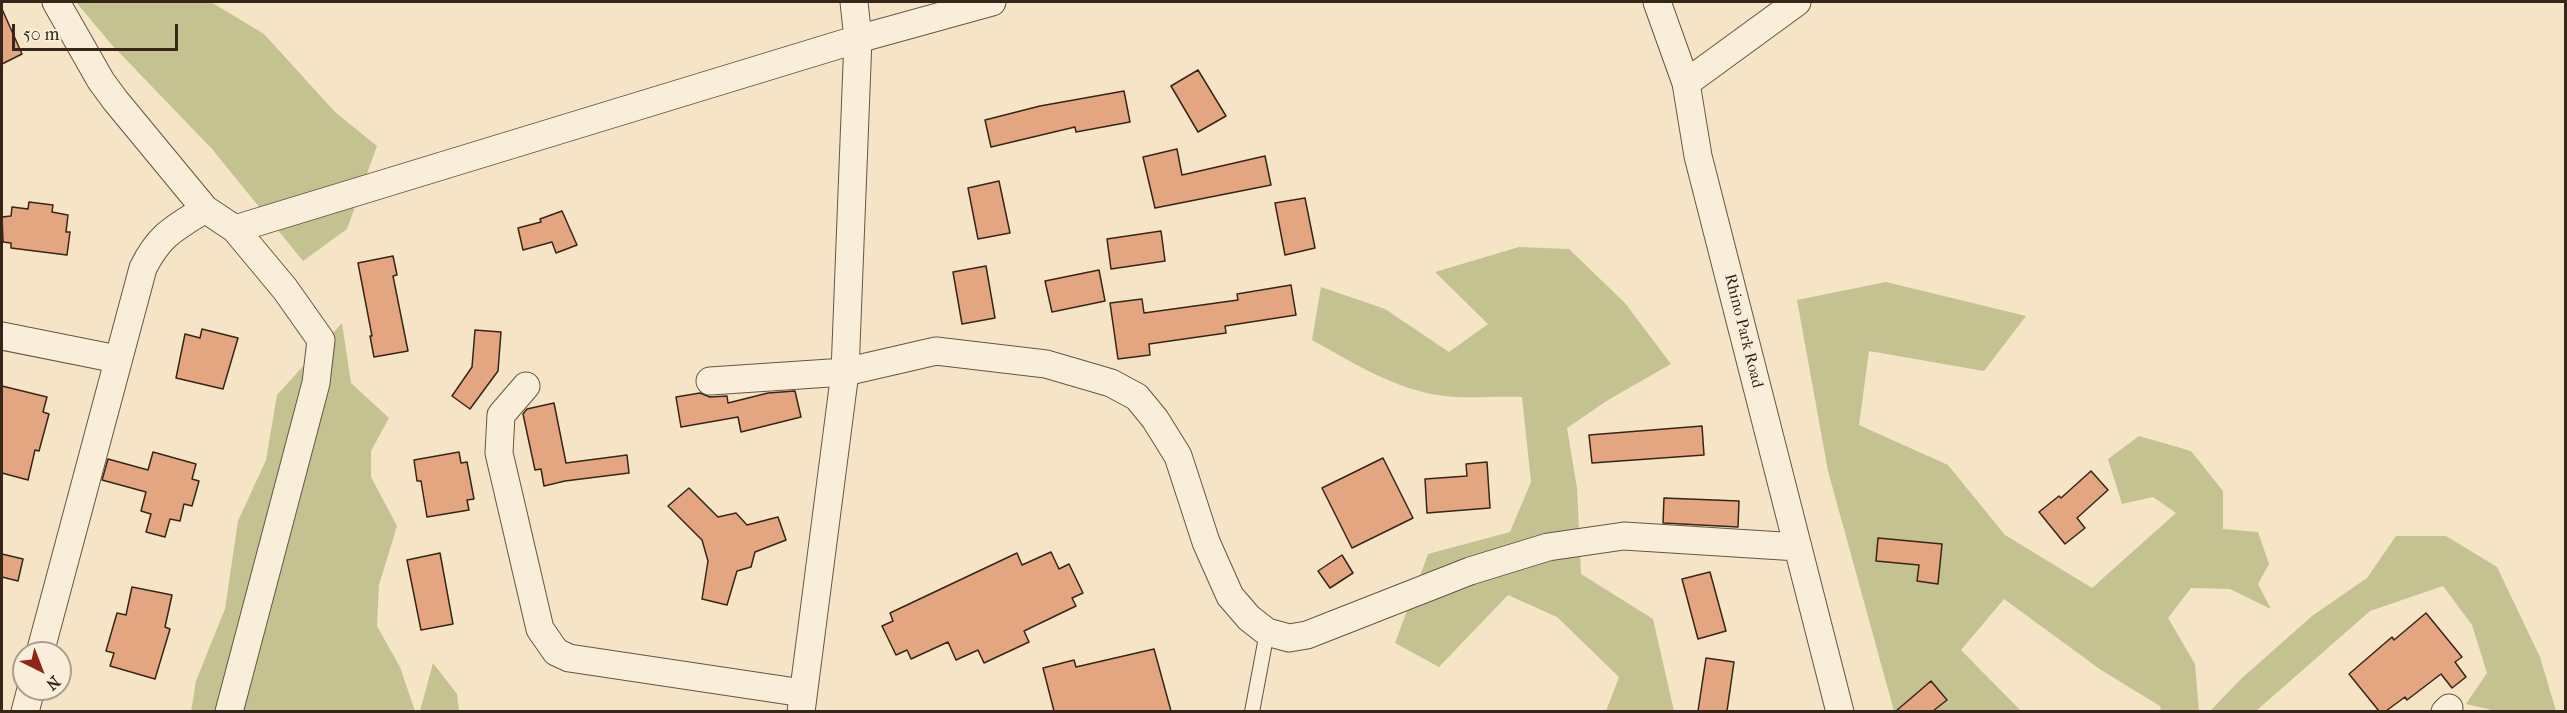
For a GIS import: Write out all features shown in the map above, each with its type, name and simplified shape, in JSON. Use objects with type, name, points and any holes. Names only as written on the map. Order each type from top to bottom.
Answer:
[{"type":"street","points":[[56,2],[101,81],[205,209],[235,229],[285,289],[321,340],[316,383],[229,711]]},
{"type":"street","points":[[525,386],[501,415],[499,453],[540,629],[556,652],[569,658],[802,702],[845,372],[858,39],[854,2]]},
{"type":"street","points":[[235,229],[858,39],[992,2]]},
{"type":"street","name":"Rhino Park Road","points":[[1658,2],[1686,83],[1698,156],[1840,711]]},
{"type":"street","points":[[1686,83],[1797,2]]},
{"type":"street","points":[[43,641],[143,268],[163,236],[205,209]]},
{"type":"street","points":[[2,336],[117,359]]},
{"type":"street","points":[[710,381],[845,372],[936,351],[1046,364],[1112,383],[1137,397],[1155,419],[1178,456],[1206,542],[1230,597],[1249,618],[1267,632],[1289,638],[1306,635],[1470,571],[1548,546],[1624,536],[1798,547]]},
{"type":"lane","points":[[1252,711],[1267,632]]},
{"type":"shaded area","points":[[76,2],[211,2],[264,34],[335,112],[377,146],[347,229],[303,261],[212,149],[111,44]]},
{"type":"shaded area","points":[[1519,247],[1569,249],[1625,303],[1671,364],[1608,400],[1567,428],[1577,488],[1581,574],[1653,619],[1674,711],[1606,711],[1619,677],[1557,617],[1508,595],[1439,667],[1395,643],[1428,554],[1510,532],[1531,482],[1522,397],[1465,397],[1418,391],[1382,377],[1346,359],[1312,340],[1321,287],[1385,309],[1449,352],[1488,324],[1435,272]]},
{"type":"shaded area","points":[[1886,282],[2026,316],[1984,371],[1869,351],[1859,425],[1948,465],[2005,535],[2092,588],[2176,513],[2153,497],[2122,504],[2108,459],[2139,436],[2191,451],[2223,491],[2223,529],[2258,532],[2269,564],[2258,584],[2271,609],[2230,589],[2191,588],[2168,618],[2195,664],[2199,711],[2161,711],[2160,706],[2101,670],[2004,599],[1961,650],[2021,711],[1894,711],[1828,471],[1797,300]]},
{"type":"shaded area","points":[[342,323],[351,383],[389,418],[371,451],[371,477],[397,526],[379,585],[377,626],[400,667],[415,711],[191,712],[196,681],[225,609],[238,521],[266,460],[277,395]]},
{"type":"shaded area","points":[[2396,536],[2446,536],[2497,567],[2540,657],[2556,711],[2496,711],[2466,704],[2487,673],[2472,625],[2443,586],[2370,611],[2256,711],[2210,711],[2241,679],[2312,616],[2367,578]]},
{"type":"shaded area","points":[[433,663],[457,694],[459,711],[420,711]]},
{"type":"building","points":[[2,9],[22,54],[2,64]]},
{"type":"building","points":[[1198,70],[1226,116],[1198,132],[1171,86]]},
{"type":"building","points":[[1124,91],[1130,122],[1076,132],[1075,127],[991,147],[985,120],[1040,106]]},
{"type":"building","points":[[1177,149],[1182,175],[1265,156],[1271,185],[1155,208],[1143,157]]},
{"type":"building","points":[[999,181],[1010,233],[978,239],[968,188]]},
{"type":"building","points":[[1305,198],[1315,248],[1285,255],[1275,203]]},
{"type":"building","points":[[29,202],[53,205],[52,212],[68,215],[66,232],[70,232],[67,255],[11,248],[11,243],[3,242],[2,217],[11,216],[12,207],[28,209]]},
{"type":"building","points":[[562,211],[577,245],[556,253],[552,242],[523,250],[518,228],[541,222],[540,219]]},
{"type":"building","points":[[1161,231],[1165,261],[1111,269],[1107,239]]},
{"type":"building","points":[[393,256],[397,275],[393,276],[408,351],[374,357],[358,263]]},
{"type":"building","points":[[986,266],[995,318],[962,324],[953,272]]},
{"type":"building","points":[[1099,270],[1105,301],[1052,312],[1045,281]]},
{"type":"building","points":[[1291,285],[1296,315],[1225,326],[1226,333],[1149,344],[1150,355],[1118,359],[1110,303],[1142,299],[1144,313],[1238,300],[1237,294]]},
{"type":"building","points":[[202,329],[238,338],[223,389],[176,378],[185,334],[200,338]]},
{"type":"building","points":[[475,330],[501,332],[498,371],[470,409],[452,396],[472,367]]},
{"type":"building","points":[[2,386],[47,397],[43,412],[49,414],[39,451],[35,450],[28,480],[2,473]]},
{"type":"building","points":[[795,391],[801,417],[741,432],[738,417],[681,427],[676,397],[700,393],[710,397],[727,396],[728,403],[768,393]]},
{"type":"building","points":[[554,403],[566,463],[627,455],[629,473],[544,486],[541,469],[535,470],[523,414],[527,409]]},
{"type":"building","points":[[1702,426],[1704,455],[1592,463],[1589,435]]},
{"type":"building","points":[[153,452],[196,464],[192,479],[199,481],[192,506],[184,504],[180,521],[170,519],[165,537],[146,532],[151,514],[141,511],[146,492],[102,480],[108,459],[148,470]]},
{"type":"building","points":[[459,452],[461,463],[467,462],[474,499],[467,500],[469,510],[427,517],[421,481],[417,481],[414,460]]},
{"type":"building","points":[[1383,458],[1413,518],[1352,548],[1322,488]]},
{"type":"building","points":[[1487,462],[1490,508],[1427,513],[1425,479],[1467,476],[1466,464]]},
{"type":"building","points":[[2091,471],[2108,490],[2077,518],[2085,528],[2065,544],[2039,512],[2059,496],[2061,498]]},
{"type":"building","points":[[689,488],[718,517],[736,513],[747,525],[778,517],[786,540],[755,552],[751,567],[737,571],[727,605],[702,599],[708,561],[702,540],[668,506]]},
{"type":"building","points":[[1664,498],[1739,501],[1738,527],[1663,523]]},
{"type":"building","points":[[1878,538],[1942,544],[1938,584],[1917,581],[1919,565],[1876,561]]},
{"type":"building","points":[[1051,552],[1059,569],[1069,564],[1083,593],[1072,598],[1076,606],[1024,631],[1029,642],[984,663],[978,650],[956,660],[948,642],[911,659],[907,650],[896,655],[882,626],[893,621],[890,613],[1017,553],[1022,565]]},
{"type":"building","points":[[440,553],[453,624],[421,630],[407,560]]},
{"type":"building","points":[[2,554],[23,559],[18,581],[2,577]]},
{"type":"building","points":[[1342,555],[1353,573],[1330,588],[1318,571]]},
{"type":"building","points":[[1710,572],[1726,631],[1698,639],[1682,579]]},
{"type":"building","points":[[132,587],[172,595],[165,627],[170,629],[155,679],[110,666],[114,653],[106,651],[117,613],[126,615]]},
{"type":"building","points":[[2426,613],[2462,657],[2455,662],[2466,677],[2452,688],[2441,674],[2407,700],[2405,697],[2386,711],[2379,711],[2349,674],[2392,637],[2394,640]]},
{"type":"building","points":[[1154,649],[1171,711],[1054,711],[1043,668],[1074,660],[1076,667]]},
{"type":"building","points":[[1706,658],[1734,662],[1727,711],[1698,711]]},
{"type":"building","points":[[1931,681],[1947,700],[1933,711],[1896,711]]}]
